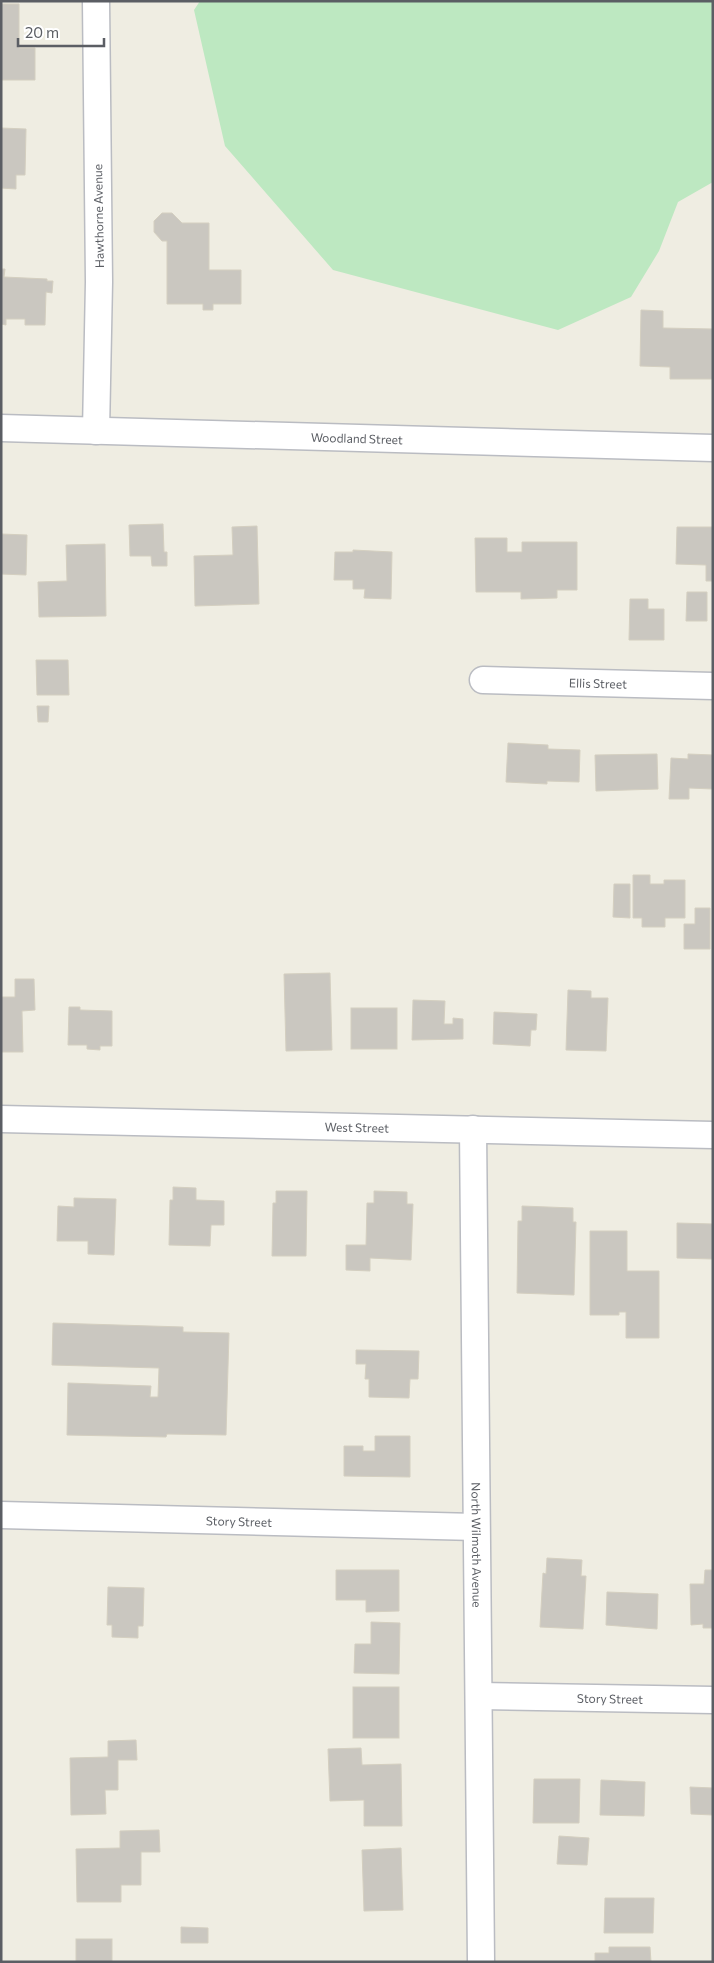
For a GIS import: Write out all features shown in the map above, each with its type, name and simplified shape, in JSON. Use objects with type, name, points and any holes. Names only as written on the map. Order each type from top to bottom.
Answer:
[{"type":"street","name":"Hawthorne Avenue","points":[[96,1],[99,282],[96,431]]},
{"type":"street","name":"Woodland Street","points":[[1,428],[713,448]]},
{"type":"street","name":"Ellis Street","points":[[483,680],[713,686]]},
{"type":"street","name":"West Street","points":[[1,1119],[713,1135]]},
{"type":"street","name":"North Wilmoth Avenue","points":[[473,1129],[481,1962]]},
{"type":"street","name":"Story Street","points":[[1,1515],[476,1527]]},
{"type":"street","name":"Story Street","points":[[479,1696],[713,1700]]},
{"type":"green space","points":[[200,1],[713,1],[713,182],[678,202],[659,251],[631,297],[558,330],[333,270],[225,146],[194,10]]},
{"type":"building","points":[[1,4],[19,4],[19,48],[35,48],[35,80],[1,80]]},
{"type":"building","points":[[1,128],[26,129],[25,175],[16,175],[16,189],[1,188]]},
{"type":"building","points":[[162,213],[172,213],[182,223],[209,223],[209,270],[241,270],[241,304],[213,304],[213,310],[203,310],[203,304],[167,304],[167,241],[162,241],[154,232],[154,221]]},
{"type":"building","points":[[1,269],[5,269],[4,277],[47,279],[47,281],[53,281],[52,293],[46,292],[45,325],[25,325],[25,319],[6,319],[6,325],[1,324]]},
{"type":"building","points":[[641,310],[663,311],[663,328],[713,329],[713,379],[670,379],[670,367],[640,366]]},
{"type":"building","points":[[163,524],[164,552],[167,552],[167,566],[152,566],[151,556],[130,556],[129,525]]},
{"type":"building","points":[[257,526],[259,604],[195,606],[194,556],[233,555],[232,527]]},
{"type":"building","points":[[677,527],[713,527],[713,581],[706,581],[706,565],[676,564]]},
{"type":"building","points":[[1,534],[27,535],[26,575],[1,574]]},
{"type":"building","points":[[475,538],[507,538],[507,552],[522,552],[522,542],[577,542],[577,590],[557,590],[557,598],[521,599],[521,592],[476,592]]},
{"type":"building","points":[[105,544],[106,616],[39,617],[38,582],[67,581],[66,545]]},
{"type":"building","points":[[353,550],[392,552],[391,599],[364,598],[365,589],[353,589],[353,580],[334,580],[335,552],[353,552]]},
{"type":"building","points":[[687,592],[707,592],[707,621],[686,621]]},
{"type":"building","points":[[630,599],[648,599],[648,609],[664,609],[664,640],[629,640]]},
{"type":"building","points":[[36,660],[68,660],[69,695],[37,695]]},
{"type":"building","points":[[37,706],[49,706],[48,722],[38,722]]},
{"type":"building","points":[[508,743],[548,745],[548,749],[580,750],[579,782],[547,781],[547,784],[506,782]]},
{"type":"building","points":[[657,754],[658,789],[596,791],[595,755]]},
{"type":"building","points":[[688,754],[713,755],[713,789],[689,788],[689,799],[669,799],[671,758],[688,759]]},
{"type":"building","points":[[633,875],[650,875],[650,884],[664,884],[664,880],[685,880],[685,918],[665,918],[665,927],[642,927],[642,918],[633,918]]},
{"type":"building","points":[[614,884],[630,884],[630,918],[613,917]]},
{"type":"building","points":[[695,908],[710,908],[710,949],[684,949],[684,924],[695,924]]},
{"type":"building","points":[[330,973],[332,1050],[286,1051],[284,974]]},
{"type":"building","points":[[15,979],[34,979],[35,1010],[22,1011],[23,1052],[1,1052],[1,997],[15,997]]},
{"type":"building","points":[[568,990],[591,991],[591,998],[608,998],[606,1051],[566,1050]]},
{"type":"building","points":[[413,1000],[445,1001],[444,1024],[453,1024],[453,1018],[463,1019],[463,1039],[412,1040]]},
{"type":"building","points":[[69,1007],[80,1007],[80,1010],[112,1011],[112,1046],[100,1046],[100,1050],[87,1049],[87,1045],[68,1045]]},
{"type":"building","points":[[351,1008],[397,1008],[397,1049],[351,1049]]},
{"type":"building","points":[[494,1012],[537,1014],[536,1030],[531,1030],[530,1046],[493,1044]]},
{"type":"building","points":[[173,1187],[196,1188],[196,1200],[224,1201],[224,1225],[211,1225],[210,1246],[169,1245],[170,1200],[173,1200]]},
{"type":"building","points":[[276,1191],[307,1191],[306,1256],[272,1256],[273,1203],[276,1203]]},
{"type":"building","points":[[374,1191],[407,1192],[407,1204],[413,1204],[411,1260],[370,1258],[370,1271],[346,1270],[346,1245],[366,1245],[367,1203],[374,1203]]},
{"type":"building","points":[[74,1198],[116,1199],[114,1255],[88,1254],[88,1241],[57,1241],[58,1206],[74,1207]]},
{"type":"building","points":[[522,1206],[573,1208],[573,1222],[576,1222],[574,1295],[517,1293],[518,1221],[522,1221]]},
{"type":"building","points":[[677,1223],[713,1224],[713,1259],[677,1258]]},
{"type":"building","points":[[590,1231],[627,1231],[627,1271],[659,1271],[659,1338],[626,1338],[626,1312],[619,1312],[619,1315],[590,1315]]},
{"type":"building","points":[[53,1323],[183,1327],[183,1332],[229,1333],[226,1435],[167,1434],[166,1437],[67,1435],[68,1383],[151,1386],[150,1397],[158,1397],[159,1368],[52,1365]]},
{"type":"building","points":[[356,1350],[419,1351],[418,1379],[410,1379],[409,1398],[369,1397],[369,1379],[365,1379],[366,1364],[356,1364]]},
{"type":"building","points":[[375,1436],[410,1436],[410,1477],[344,1476],[344,1446],[363,1446],[363,1451],[375,1451]]},
{"type":"building","points":[[547,1558],[582,1560],[581,1576],[586,1576],[583,1629],[540,1627],[543,1573],[546,1574]]},
{"type":"building","points":[[336,1570],[399,1570],[399,1611],[366,1612],[366,1600],[336,1600]]},
{"type":"building","points":[[705,1570],[713,1570],[713,1628],[703,1628],[703,1624],[691,1625],[690,1584],[704,1584]]},
{"type":"building","points":[[108,1587],[144,1588],[143,1626],[138,1626],[138,1638],[112,1637],[112,1625],[107,1625]]},
{"type":"building","points":[[607,1592],[658,1594],[657,1629],[606,1625]]},
{"type":"building","points":[[371,1622],[400,1623],[399,1674],[354,1673],[355,1644],[371,1644]]},
{"type":"building","points":[[353,1687],[399,1687],[399,1738],[353,1738]]},
{"type":"building","points":[[136,1740],[137,1760],[118,1760],[118,1790],[105,1790],[106,1814],[71,1815],[70,1758],[108,1757],[108,1741]]},
{"type":"building","points":[[361,1748],[362,1765],[401,1764],[402,1826],[364,1826],[364,1800],[330,1801],[328,1749]]},
{"type":"building","points":[[534,1779],[580,1779],[579,1823],[533,1823]]},
{"type":"building","points":[[601,1780],[645,1782],[644,1816],[600,1815]]},
{"type":"building","points":[[690,1787],[713,1788],[713,1815],[691,1814]]},
{"type":"building","points":[[159,1830],[160,1852],[141,1852],[141,1885],[121,1885],[121,1902],[77,1902],[76,1849],[120,1848],[120,1831]]},
{"type":"building","points":[[559,1836],[589,1838],[587,1865],[557,1864]]},
{"type":"building","points":[[401,1848],[403,1910],[364,1911],[362,1850]]},
{"type":"building","points":[[605,1898],[654,1898],[653,1933],[604,1933]]},
{"type":"building","points":[[181,1927],[208,1928],[208,1943],[181,1943]]},
{"type":"building","points":[[76,1939],[112,1939],[112,1962],[76,1962]]},
{"type":"building","points":[[609,1947],[650,1947],[651,1962],[595,1962],[595,1953],[609,1953]]}]
